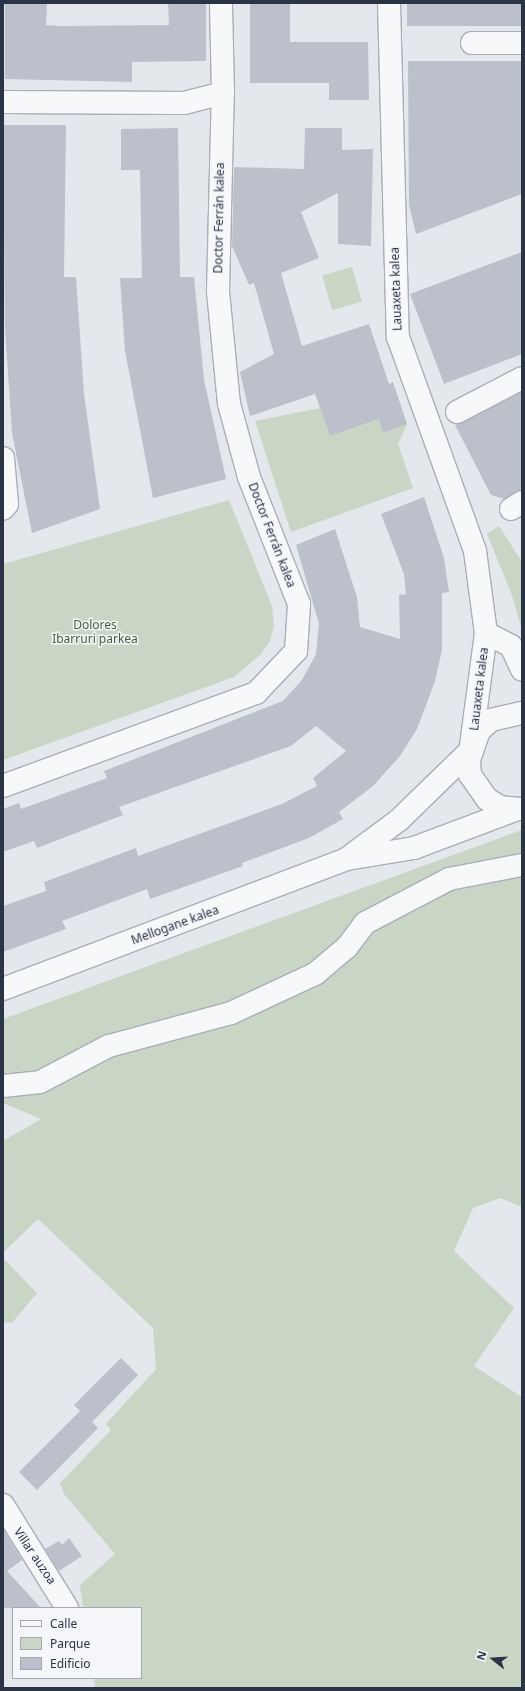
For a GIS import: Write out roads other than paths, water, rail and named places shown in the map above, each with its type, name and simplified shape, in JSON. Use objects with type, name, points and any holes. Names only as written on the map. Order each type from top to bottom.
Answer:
[{"type":"street","name":"Doctor Ferrán kalea","points":[[3,786],[256,693],[296,651],[299,604],[249,476],[228,404],[218,291],[223,94],[221,3]]},
{"type":"street","name":"Lauaxeta kalea","points":[[389,3],[398,337],[475,551],[486,633],[470,748],[470,774],[477,788],[487,799],[518,810]]},
{"type":"street","points":[[472,43],[522,43]]},
{"type":"street","points":[[3,102],[184,103],[223,94]]},
{"type":"street","points":[[457,412],[478,398],[522,378]]},
{"type":"street","points":[[3,458],[7,504],[3,509]]},
{"type":"street","name":"Lauaxeta kalea","points":[[486,633],[511,646],[522,670]]},
{"type":"street","name":"Mellogane kalea","points":[[347,859],[399,820],[470,748],[491,720],[522,713]]},
{"type":"street","name":"Mellogane kalea","points":[[3,989],[347,859],[414,848],[518,810]]},
{"type":"street","points":[[3,1086],[40,1082],[109,1046],[245,1007],[315,974],[347,947],[365,923],[449,879],[522,865]]},
{"type":"street","name":"Villar auzoa","points":[[3,1505],[66,1607]]},
{"type":"park label","name":"Dolores Ibarruri parkea","points":[[95,632]]}]
